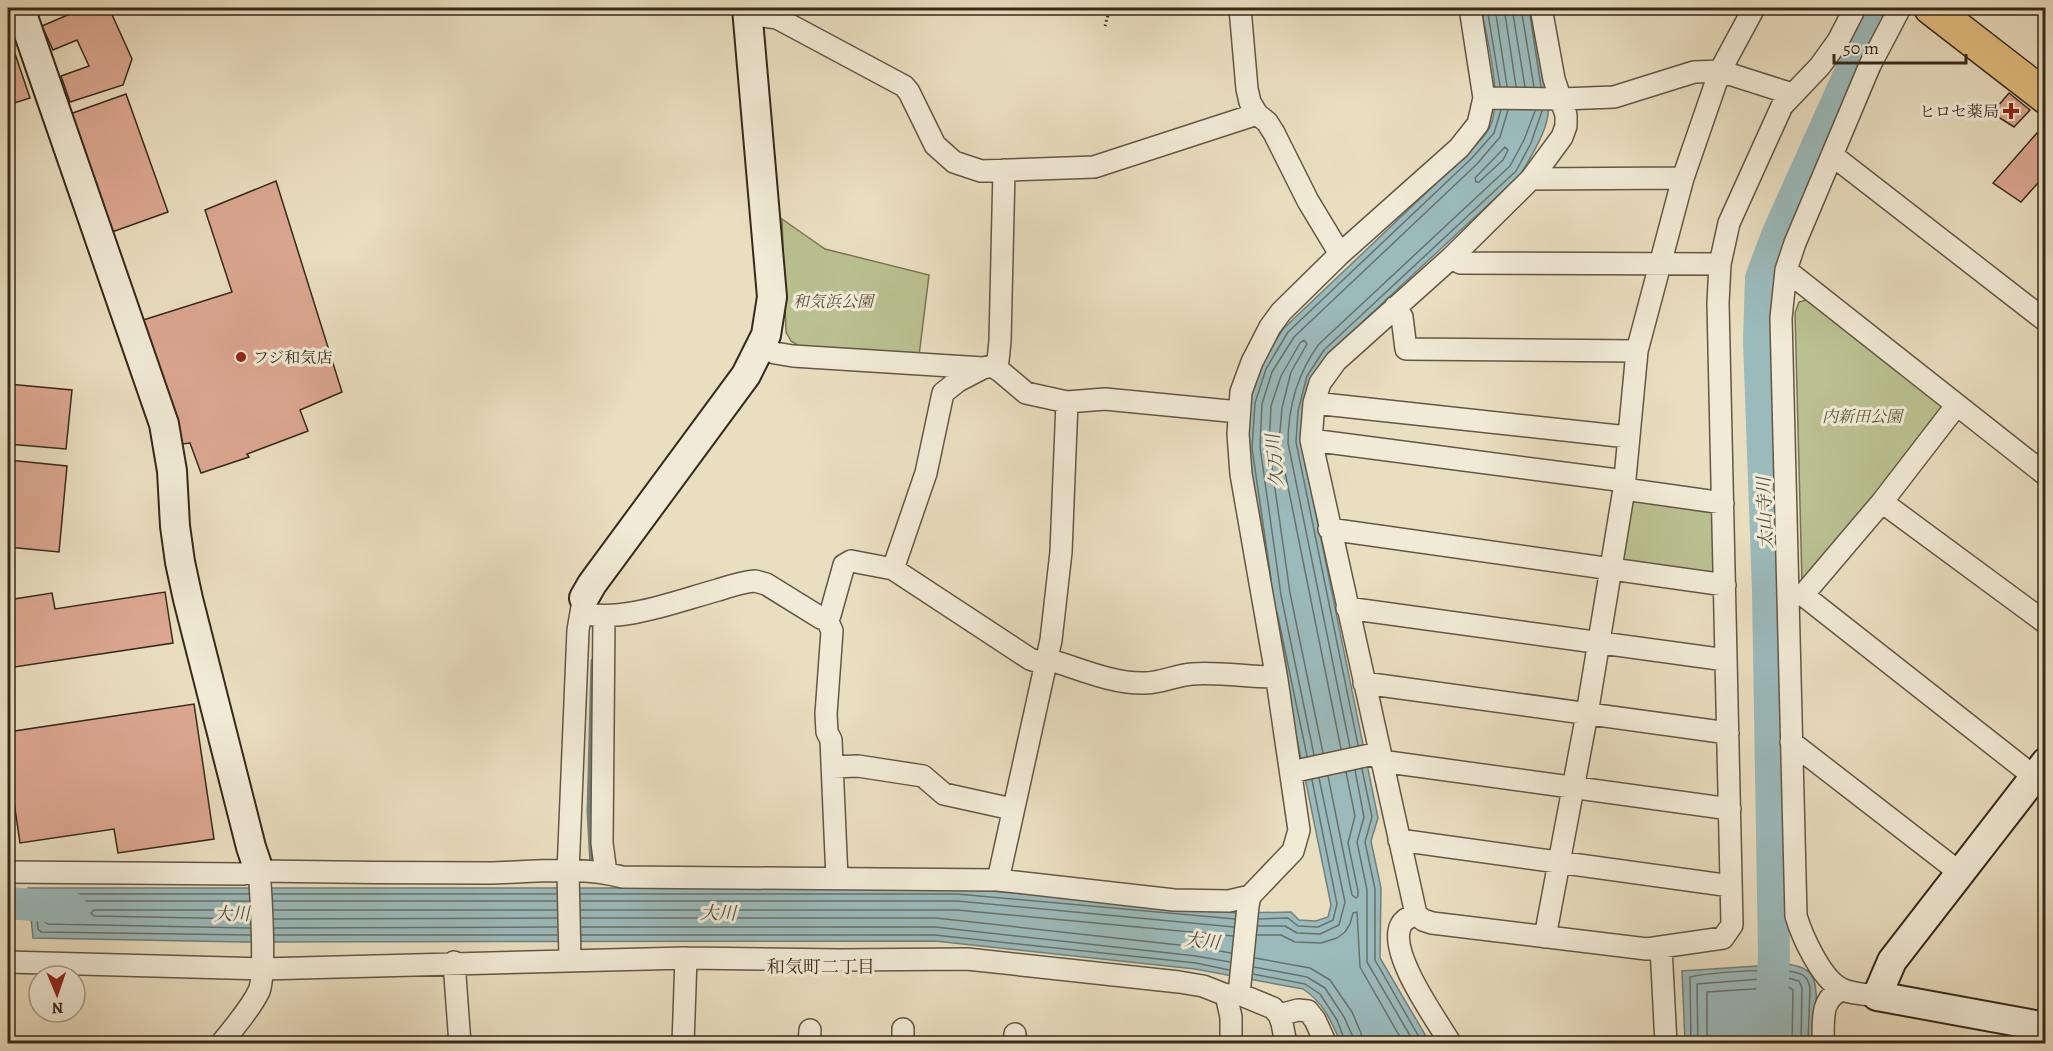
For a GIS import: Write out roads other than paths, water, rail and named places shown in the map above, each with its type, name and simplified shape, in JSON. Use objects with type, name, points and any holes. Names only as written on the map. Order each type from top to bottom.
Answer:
[{"type":"main road","points":[[1931,8],[2046,97]]},
{"type":"street","points":[[20,8],[164,424],[172,471],[175,526],[188,599],[259,875],[262,963],[260,989],[250,1007],[221,1044]]},
{"type":"street","points":[[1240,8],[1250,102],[1257,114],[1268,122],[1275,133],[1308,201],[1340,254]]},
{"type":"street","points":[[1231,1044],[1231,1017],[1249,901],[1293,851],[1299,830],[1295,771],[1276,677],[1241,474],[1238,434],[1242,392],[1251,362],[1281,312],[1340,254],[1459,148],[1478,124],[1488,99],[1470,8]]},
{"type":"street","points":[[1541,8],[1556,99],[1566,115],[1566,126],[1562,137],[1531,180],[1450,258],[1335,361],[1320,383],[1314,403],[1311,440],[1364,683],[1376,757],[1416,914],[1432,923],[1647,949],[1723,938],[1732,926],[1718,303],[1720,264],[1729,223],[1782,106],[1821,66],[1856,8]]},
{"type":"street","points":[[1545,937],[1574,788],[1611,568],[1624,485],[1637,351],[1683,178],[1720,71],[1754,8]]},
{"type":"street","points":[[1842,990],[1828,977],[1803,938],[1796,916],[1791,742],[1796,595],[1781,318],[1786,270],[1870,65],[1900,8]]},
{"type":"street","points":[[603,873],[590,609],[592,584],[746,375],[762,346],[770,318],[772,297],[747,10],[777,18],[904,86],[935,145],[954,162],[981,171],[1094,167],[1257,114]]},
{"type":"street","points":[[1488,99],[1614,97],[1694,72],[1720,71],[1792,94]]},
{"type":"street","points":[[1832,154],[2046,321]]},
{"type":"street","points":[[943,393],[958,381],[998,361],[1004,170]]},
{"type":"street","points":[[1531,180],[1683,178]]},
{"type":"street","points":[[1450,258],[1461,263],[1720,264]]},
{"type":"street","points":[[1786,270],[2046,475]]},
{"type":"street","points":[[1395,307],[1402,317],[1406,349],[1637,351]]},
{"type":"street","points":[[762,346],[775,353],[793,356],[988,367],[1000,371],[1026,393],[1067,402],[1105,399],[1239,411]]},
{"type":"street","points":[[893,569],[926,473],[943,393],[938,373],[931,364]]},
{"type":"street","points":[[998,880],[1046,662],[1061,552],[1067,402]]},
{"type":"street","points":[[1314,403],[1628,437]]},
{"type":"street","points":[[1796,595],[1882,502],[1956,406]]},
{"type":"street","points":[[1311,440],[1624,485],[1723,503]]},
{"type":"street","points":[[1882,502],[2046,623]]},
{"type":"street","points":[[1329,529],[1725,585]]},
{"type":"street","points":[[590,609],[659,606],[755,581],[766,584],[821,618],[830,615],[844,565],[851,561],[893,569],[1030,659],[1121,681],[1143,684],[1189,674],[1276,677]]},
{"type":"street","points":[[1796,595],[2042,775],[1959,872],[1892,961],[1877,996]]},
{"type":"street","points":[[1347,608],[1726,660]]},
{"type":"street","points":[[570,957],[578,630],[590,609]]},
{"type":"street","points":[[826,616],[832,631],[826,714],[827,732],[831,740],[837,879]]},
{"type":"street","points":[[1364,683],[1728,733]]},
{"type":"street","points":[[1791,742],[1959,872]]},
{"type":"street","points":[[1295,771],[1376,757],[1730,810]]},
{"type":"street","points":[[832,767],[858,766],[924,776],[944,795],[1012,810]]},
{"type":"street","points":[[1399,840],[1731,886]]},
{"type":"street","points":[[8,872],[259,875],[603,873],[622,877],[998,880],[1174,900],[1249,901]]},
{"type":"street","points":[[1416,914],[1404,920],[1400,927],[1398,936],[1403,962],[1451,1044]]},
{"type":"street","points":[[1661,947],[1666,1044]]},
{"type":"street","points":[[8,962],[454,962],[570,957],[967,959],[1179,982],[1235,992],[1273,1008],[1279,1015],[1286,1044]]},
{"type":"street","points":[[683,1044],[686,958]]},
{"type":"street","points":[[454,962],[459,1044]]},
{"type":"street","points":[[1823,1044],[1827,999],[1833,993],[1842,990],[2046,1027]]},
{"type":"street","points":[[1279,1015],[1298,1010],[1308,1011],[1315,1020],[1326,1044]]},
{"type":"water","name":"久万川","points":[[1481,8],[1534,8],[1549,104],[1541,138],[1521,174],[1328,354],[1313,377],[1301,441],[1378,818],[1371,841],[1381,888],[1380,958],[1430,1043],[1341,1043],[1322,1006],[1303,989],[1195,969],[935,941],[244,942],[33,938],[28,888],[958,888],[1237,913],[1291,912],[1299,920],[1316,921],[1328,917],[1331,905],[1268,597],[1246,448],[1249,402],[1260,366],[1283,329],[1467,154],[1489,129],[1493,117],[1495,86]]},
{"type":"water","points":[[1786,964],[1807,970],[1812,976],[1816,990],[1814,1043],[1685,1042],[1682,971]]},
{"type":"waterway","name":"太山寺川","points":[[1770,1044],[1774,955],[1768,591],[1759,341],[1761,278],[1777,235],[1879,8]]},
{"type":"waterway","points":[[592,866],[589,812],[593,661]]},
{"type":"waterway","name":"大川","points":[[8,903],[71,908]]},
{"type":"place","name":"ヒロセ薬局","points":[[2011,111]]},
{"type":"place","name":"フジ和気店","points":[[241,357]]},
{"type":"district","name":"和気町二丁目","points":[[821,967]]},
{"type":"park label","name":"和気浜公園","points":[[833,301]]},
{"type":"park label","name":"内新田公園","points":[[1862,416]]}]
